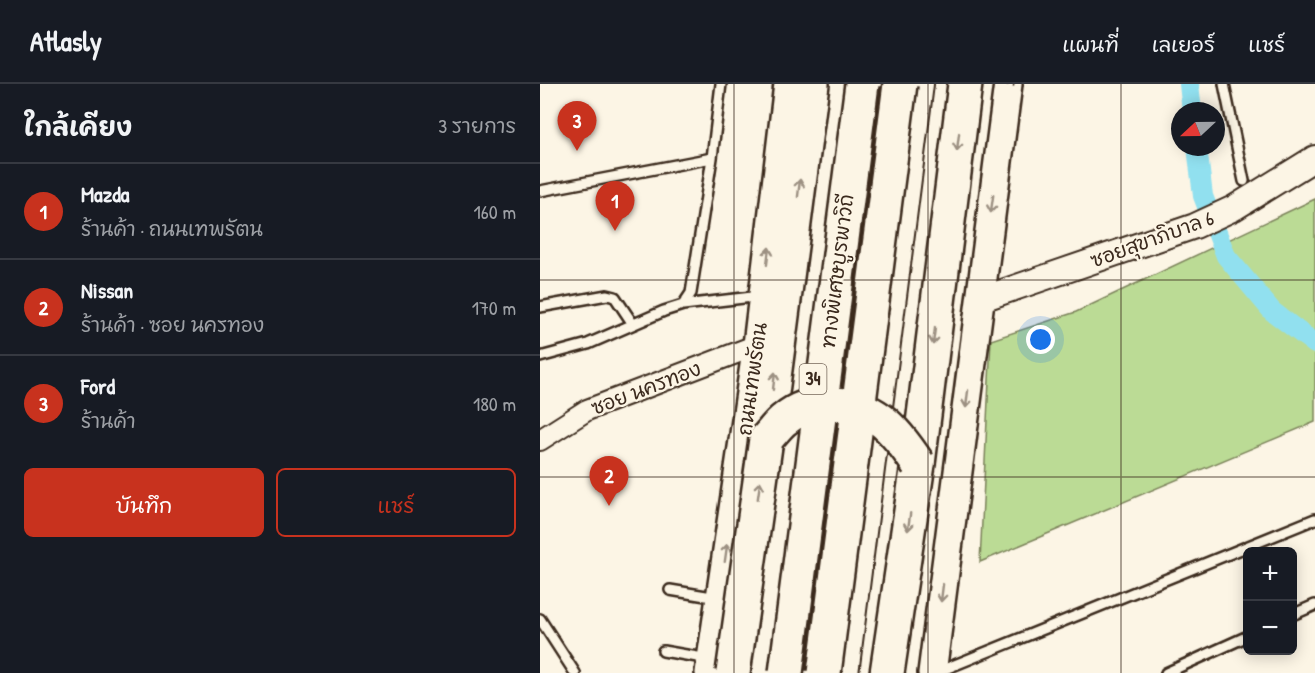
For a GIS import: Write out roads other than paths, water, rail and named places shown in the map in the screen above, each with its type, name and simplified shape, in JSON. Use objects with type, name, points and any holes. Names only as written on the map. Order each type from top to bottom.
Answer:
[{"type":"highway","points":[[718,669],[766,439],[812,84]]},
{"type":"highway","name":"34","points":[[774,673],[843,161],[851,84]]},
{"type":"highway","name":"ทางพิเศษบูรพาวิถี","points":[[786,673],[862,84]]},
{"type":"highway","name":"ทางพิเศษบูรพาวิถี","points":[[824,673],[900,84]]},
{"type":"highway","points":[[843,673],[917,84]]},
{"type":"highway","points":[[887,673],[918,464],[965,84]]},
{"type":"highway","points":[[766,439],[783,420],[799,410],[817,404],[853,405],[869,411],[883,421],[902,439],[918,464]]},
{"type":"main road","name":"ถนนเทพรัตน","points":[[718,669],[720,598],[757,345],[788,84]]},
{"type":"main road","points":[[934,673],[979,300],[1011,85]]},
{"type":"street","name":"ซอยสุขาภิบาล 6","points":[[979,300],[1196,226],[1234,208],[1315,158]]},
{"type":"street","name":"ซอย นครทอง","points":[[540,440],[587,410],[757,345]]},
{"type":"lane","points":[[683,305],[691,293],[721,84]]},
{"type":"lane","points":[[1224,84],[1244,181]]},
{"type":"lane","points":[[540,191],[712,158]]},
{"type":"lane","points":[[540,307],[607,295],[615,297],[633,324]]},
{"type":"lane","points":[[540,357],[588,344],[683,305],[763,296]]},
{"type":"lane","points":[[934,673],[1315,519]]},
{"type":"lane","points":[[670,590],[720,598]]},
{"type":"lane","points":[[1297,613],[1315,605]]},
{"type":"lane","points":[[540,619],[575,673]]},
{"type":"lane","points":[[1166,673],[1243,638]]},
{"type":"lane","points":[[663,651],[718,669]]},
{"type":"waterway","points":[[1189,84],[1191,102]]},
{"type":"waterway","points":[[1198,156],[1203,196],[1226,256],[1272,311],[1315,344]]},
{"type":"place","name":"Ford","points":[[577,151]]},
{"type":"place","name":"Mazda","points":[[615,231]]},
{"type":"place","name":"Nissan","points":[[609,506]]}]
